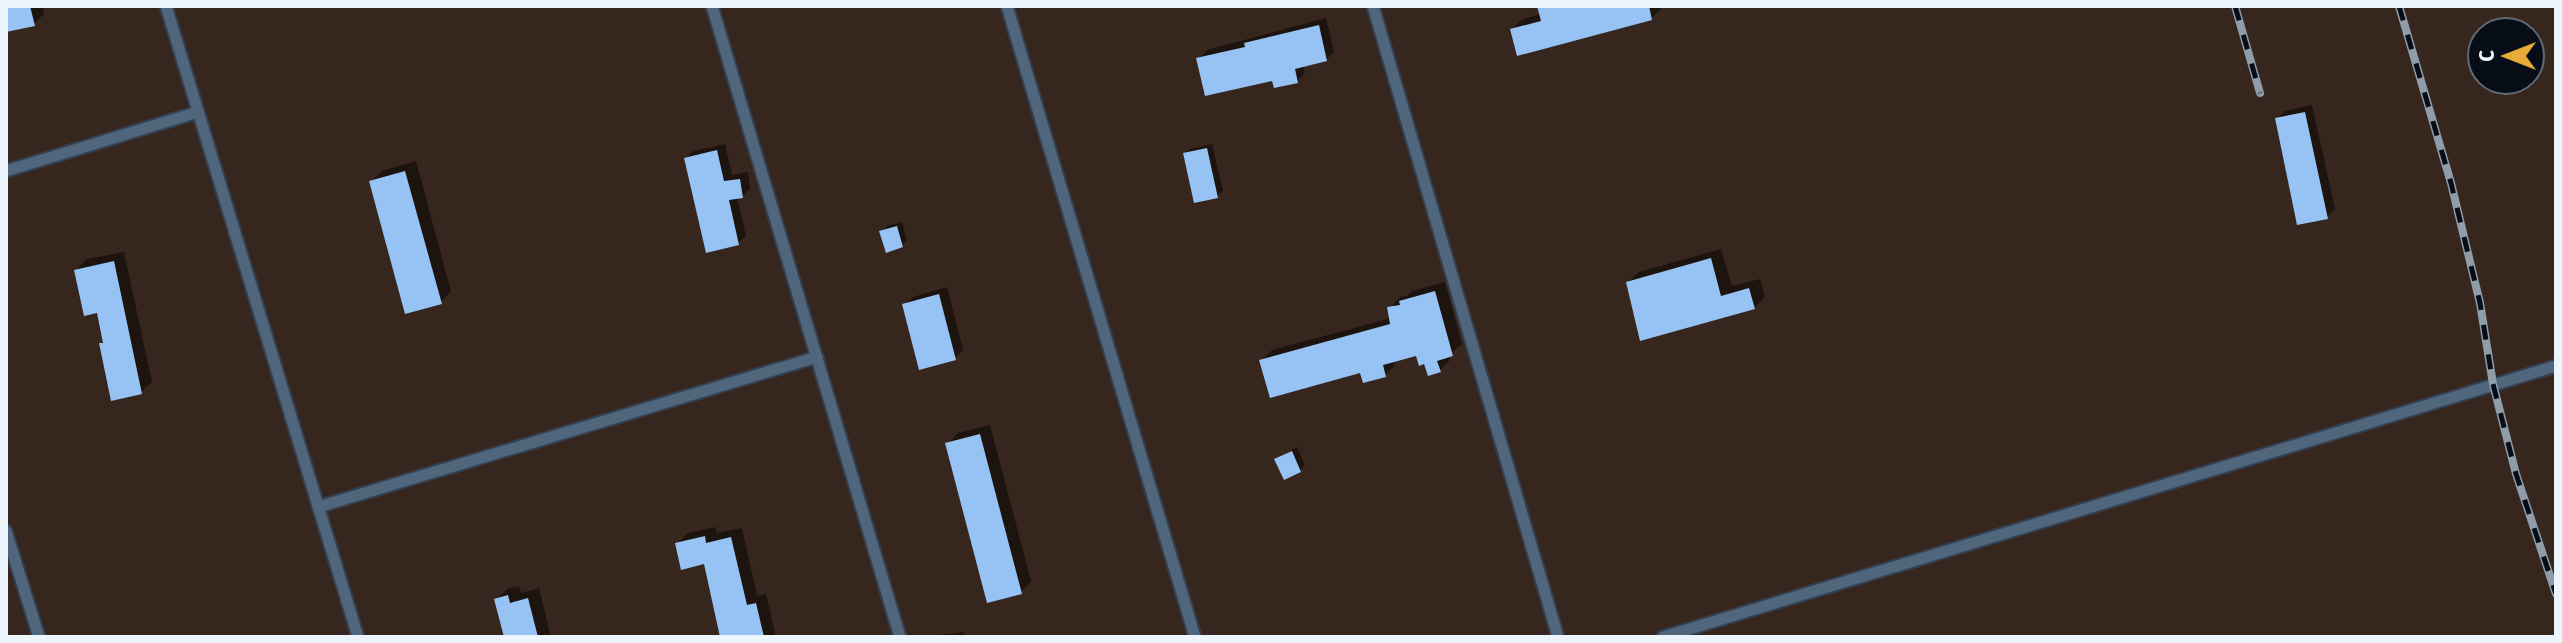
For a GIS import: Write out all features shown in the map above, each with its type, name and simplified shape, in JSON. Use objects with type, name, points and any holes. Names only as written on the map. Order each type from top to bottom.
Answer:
[{"type":"lane","points":[[166,6],[358,637]]},
{"type":"lane","points":[[712,6],[900,637]]},
{"type":"lane","points":[[1007,6],[1195,637]]},
{"type":"lane","points":[[1373,6],[1558,637]]},
{"type":"lane","points":[[6,171],[198,112]]},
{"type":"lane","points":[[318,507],[817,357]]},
{"type":"lane","points":[[1663,637],[2556,366]]},
{"type":"lane","points":[[6,531],[39,637]]},
{"type":"shaded area","points":[[6,6],[2556,6],[2556,637],[6,637]]},
{"type":"building","points":[[6,6],[30,6],[35,26],[6,32]]},
{"type":"building","points":[[1537,6],[1649,6],[1652,20],[1517,56],[1510,29],[1541,21]]},
{"type":"building","points":[[1319,25],[1327,61],[1295,69],[1298,83],[1274,88],[1272,81],[1205,96],[1196,58]]},
{"type":"building","points":[[2305,112],[2328,219],[2297,225],[2275,118]]},
{"type":"building","points":[[1207,148],[1218,198],[1194,203],[1183,153]]},
{"type":"building","points":[[717,150],[724,181],[740,179],[743,198],[729,200],[739,245],[706,253],[684,158]]},
{"type":"building","points":[[405,171],[442,304],[405,314],[369,181]]},
{"type":"building","points":[[897,226],[903,247],[886,253],[879,231]]},
{"type":"building","points":[[1711,258],[1721,296],[1749,288],[1755,309],[1640,341],[1626,282]]},
{"type":"building","points":[[114,261],[142,394],[111,401],[99,343],[103,343],[97,313],[84,316],[74,270]]},
{"type":"building","points":[[1435,291],[1453,356],[1437,361],[1441,372],[1428,376],[1424,364],[1419,366],[1416,356],[1383,365],[1386,377],[1363,383],[1360,373],[1270,398],[1259,360],[1390,324],[1387,307]]},
{"type":"building","points":[[939,294],[956,360],[919,370],[902,304]]},
{"type":"building","points":[[980,434],[1022,594],[987,603],[945,443]]},
{"type":"building","points":[[1292,451],[1301,472],[1284,480],[1274,459]]},
{"type":"building","points":[[705,536],[706,543],[731,537],[747,605],[756,603],[764,637],[720,637],[704,564],[681,570],[675,543]]},
{"type":"building","points":[[508,595],[510,603],[528,598],[538,637],[504,637],[494,599]]},
{"type":"railway","points":[[2235,6],[2260,93]]},
{"type":"railway","points":[[2399,6],[2451,183],[2480,303],[2493,384],[2516,474],[2556,594]]}]
